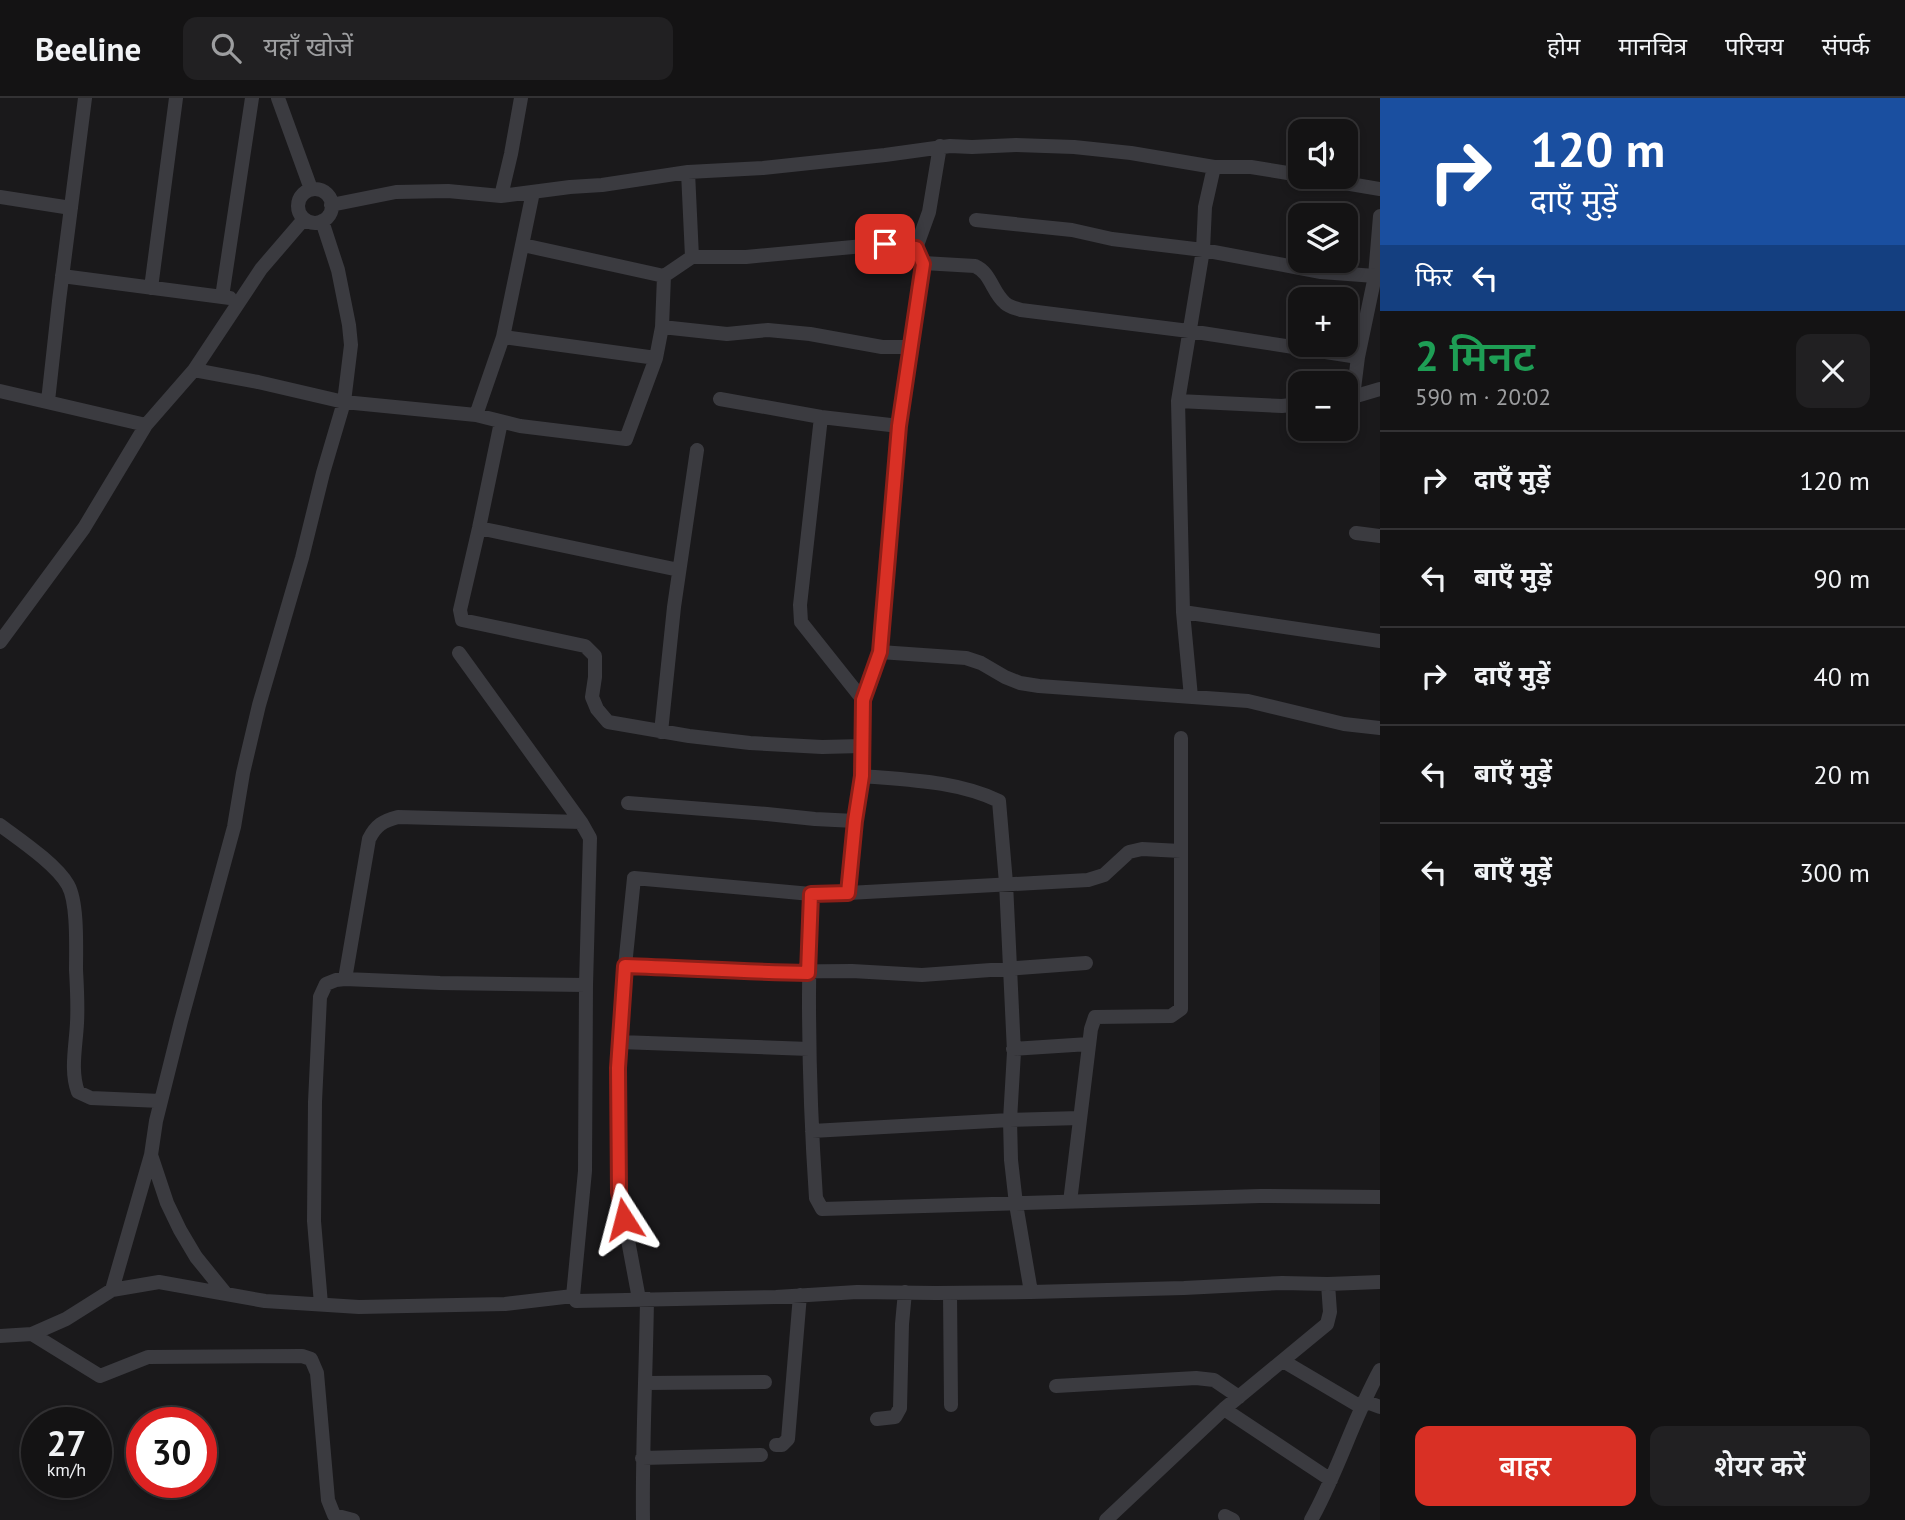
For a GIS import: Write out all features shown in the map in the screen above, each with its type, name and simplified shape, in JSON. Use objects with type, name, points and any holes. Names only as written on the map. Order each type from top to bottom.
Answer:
[{"type":"street","points":[[48,401],[85,98]]},
{"type":"street","points":[[151,288],[176,98]]},
{"type":"street","points":[[222,297],[252,98]]},
{"type":"street","points":[[278,98],[311,189]]},
{"type":"street","points":[[501,196],[522,98]]},
{"type":"street","points":[[331,205],[396,191],[449,191],[501,196],[688,172],[763,168],[885,155],[940,146],[1074,147],[1131,153],[1214,167],[1251,167],[1288,173]]},
{"type":"street","points":[[848,893],[862,776],[863,700],[880,652],[899,426],[923,264],[916,248],[929,212],[940,146]]},
{"type":"street","points":[[1191,697],[1183,612],[1178,401],[1203,250],[1205,207],[1214,167]]},
{"type":"street","points":[[688,172],[692,257]]},
{"type":"street","points":[[1358,185],[1380,189]]},
{"type":"street","points":[[311,189],[325,192],[330,198],[329,214],[322,221],[304,219],[299,210],[302,195],[311,189]]},
{"type":"street","points":[[477,415],[503,337],[533,192]]},
{"type":"street","points":[[0,197],[71,208]]},
{"type":"street","points":[[1355,371],[1375,276],[1380,216]]},
{"type":"street","points":[[0,642],[84,528],[146,425],[194,370],[261,270],[304,219]]},
{"type":"street","points":[[976,220],[1072,230],[1112,239],[1203,250],[1321,272],[1375,276]]},
{"type":"street","points":[[112,1290],[151,1155],[161,1101],[184,1009],[234,827],[259,705],[344,402],[351,345],[349,325],[338,270],[322,221]]},
{"type":"street","points":[[523,245],[664,276],[692,257],[746,257],[885,244],[916,248]]},
{"type":"street","points":[[923,264],[975,266],[981,269],[1008,306],[1021,310],[1288,346]]},
{"type":"street","points":[[62,276],[242,300]]},
{"type":"street","points":[[194,370],[344,402],[477,415],[520,426],[626,439],[656,358],[662,327],[664,276]]},
{"type":"street","points":[[662,327],[727,334],[768,330],[882,347],[911,347]]},
{"type":"street","points":[[503,337],[656,358]]},
{"type":"street","points":[[1358,395],[1380,389]]},
{"type":"street","points":[[0,391],[146,425]]},
{"type":"street","points":[[720,399],[821,417],[899,426]]},
{"type":"street","points":[[1178,401],[1288,405]]},
{"type":"street","points":[[821,417],[800,605],[801,622],[863,700]]},
{"type":"street","points":[[501,422],[460,610],[462,620],[585,646],[595,656],[592,697],[597,709],[608,722],[661,732],[750,743],[862,746]]},
{"type":"street","points":[[661,732],[674,607],[697,450]]},
{"type":"street","points":[[480,528],[679,570]]},
{"type":"street","points":[[1356,533],[1380,536]]},
{"type":"street","points":[[1183,612],[1380,641]]},
{"type":"street","points":[[880,652],[966,658],[1020,683],[1039,687],[1256,703],[1344,724],[1380,728]]},
{"type":"street","points":[[459,653],[590,838],[584,1171],[573,1296],[576,1301],[776,1297],[857,1292],[1031,1292],[1380,1282]]},
{"type":"street","points":[[1070,1202],[1091,1029],[1095,1017],[1171,1016],[1181,1009],[1181,738]]},
{"type":"street","points":[[862,776],[933,782],[980,792],[999,801],[1006,883],[1013,1049],[1011,1160],[1031,1292]]},
{"type":"street","points":[[628,803],[855,821]]},
{"type":"street","points":[[345,979],[369,839],[375,827],[398,817],[581,822]]},
{"type":"street","points":[[0,825],[57,871],[69,886],[74,907],[78,1018],[74,1070],[78,1092],[92,1098],[161,1101]]},
{"type":"street","points":[[643,1520],[642,1458],[646,1383],[643,1299],[619,1192],[620,1042],[634,878],[811,894],[848,893],[1088,880],[1104,875],[1129,852],[1142,849],[1181,851]]},
{"type":"street","points":[[811,894],[809,1049],[816,1198],[822,1209],[1260,1196],[1380,1197]]},
{"type":"street","points":[[625,966],[747,972],[852,971],[922,975],[1086,962]]},
{"type":"street","points":[[321,1304],[314,1221],[315,1102],[320,997],[326,984],[345,979],[586,985]]},
{"type":"street","points":[[620,1042],[809,1049]]},
{"type":"street","points":[[1013,1049],[1089,1044]]},
{"type":"street","points":[[812,1131],[1080,1118]]},
{"type":"street","points":[[151,1155],[167,1203],[180,1230],[196,1257],[226,1294]]},
{"type":"street","points":[[0,1336],[32,1334],[66,1319],[112,1290],[159,1282],[265,1301],[359,1307],[505,1304],[573,1296]]},
{"type":"street","points":[[1106,1520],[1224,1409],[1327,1324],[1330,1312],[1328,1284]]},
{"type":"street","points":[[877,1419],[895,1417],[900,1408],[905,1292]]},
{"type":"street","points":[[950,1293],[951,1405]]},
{"type":"street","points":[[776,1445],[782,1445],[788,1439],[800,1295]]},
{"type":"street","points":[[32,1334],[100,1376],[148,1357],[302,1356],[311,1359],[317,1373],[328,1500],[334,1515],[353,1520]]},
{"type":"street","points":[[1283,1361],[1362,1404],[1380,1407]]},
{"type":"street","points":[[1311,1520],[1331,1480],[1362,1404],[1380,1370]]},
{"type":"street","points":[[1056,1385],[1196,1378],[1214,1380],[1239,1397]]},
{"type":"street","points":[[646,1383],[765,1382]]},
{"type":"street","points":[[1224,1409],[1331,1480]]},
{"type":"street","points":[[642,1458],[761,1455]]},
{"type":"route","points":[[624,1219],[619,1192],[618,1068],[625,966],[808,973],[811,894],[848,893],[862,776],[863,700],[880,652],[899,426],[923,264],[916,248],[885,244]]}]
